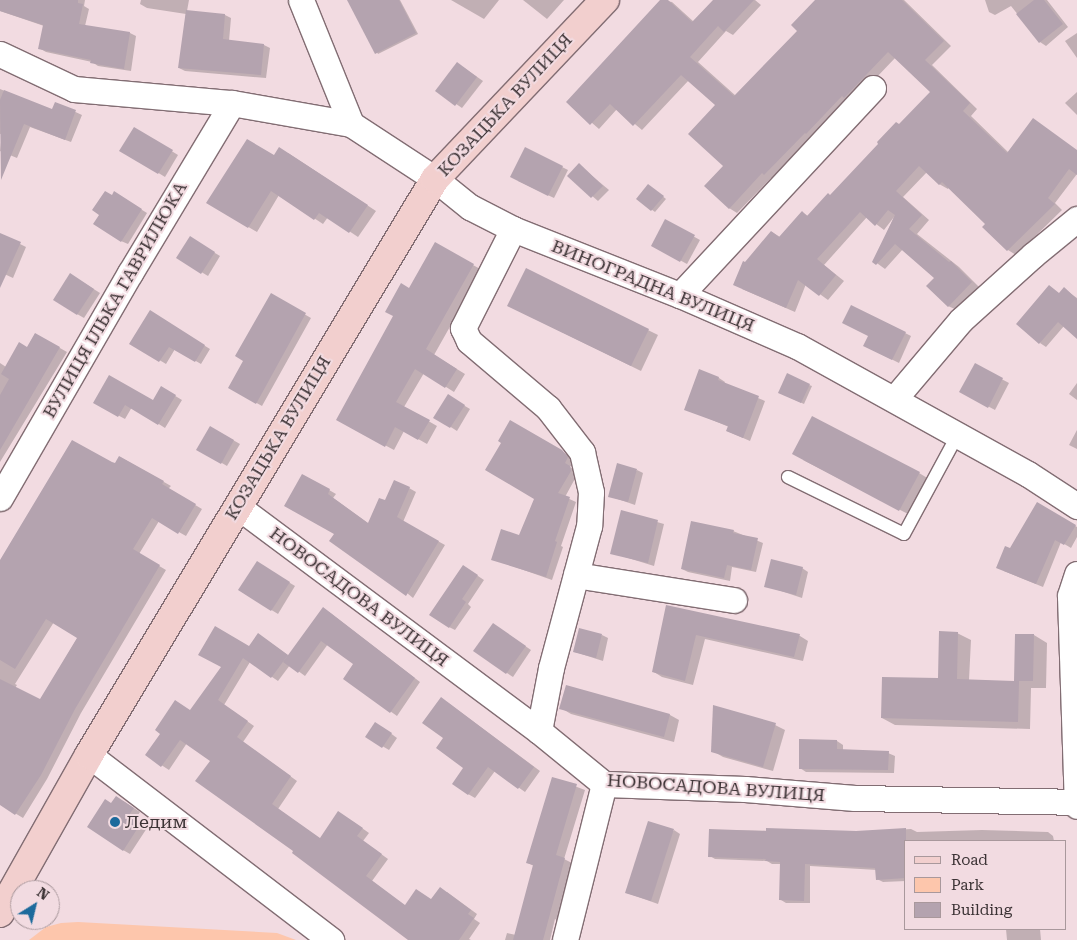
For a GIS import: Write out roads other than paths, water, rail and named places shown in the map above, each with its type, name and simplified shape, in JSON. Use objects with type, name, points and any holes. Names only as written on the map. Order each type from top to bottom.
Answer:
[{"type":"street","points":[[301,0],[351,124]]},
{"type":"street","name":"КОЗАЦЬКА ВУЛИЦЯ","points":[[0,913],[88,755],[435,179],[605,0]]},
{"type":"street","points":[[0,54],[74,89],[232,103],[351,124]]},
{"type":"street","points":[[680,296],[873,88]]},
{"type":"street","name":"ВУЛИЦЯ ІЛЬКА ГАВРИЛЮКА","points":[[0,498],[232,103]]},
{"type":"street","name":"ВИНОГРАДНА ВУЛИЦЯ","points":[[351,124],[435,179],[470,207],[513,229],[680,296],[797,346],[895,398],[957,436],[1028,474],[1077,506]]},
{"type":"street","points":[[895,398],[961,320],[1033,255],[1077,219]]},
{"type":"street","points":[[513,229],[462,328],[469,341],[548,408],[582,452],[591,492],[589,526],[551,668],[539,731]]},
{"type":"street","name":"НОВОСАДОВА ВУЛИЦЯ","points":[[237,506],[539,731],[604,784],[745,789],[855,798],[1077,802]]},
{"type":"street","points":[[1077,574],[1070,596],[1077,806]]},
{"type":"street","points":[[576,575],[734,600]]},
{"type":"street","points":[[88,755],[330,940]]},
{"type":"street","points":[[565,940],[604,784]]},
{"type":"lane","points":[[788,477],[904,534],[957,436]]},
{"type":"place","name":"Ледим","points":[[115,822]]}]
